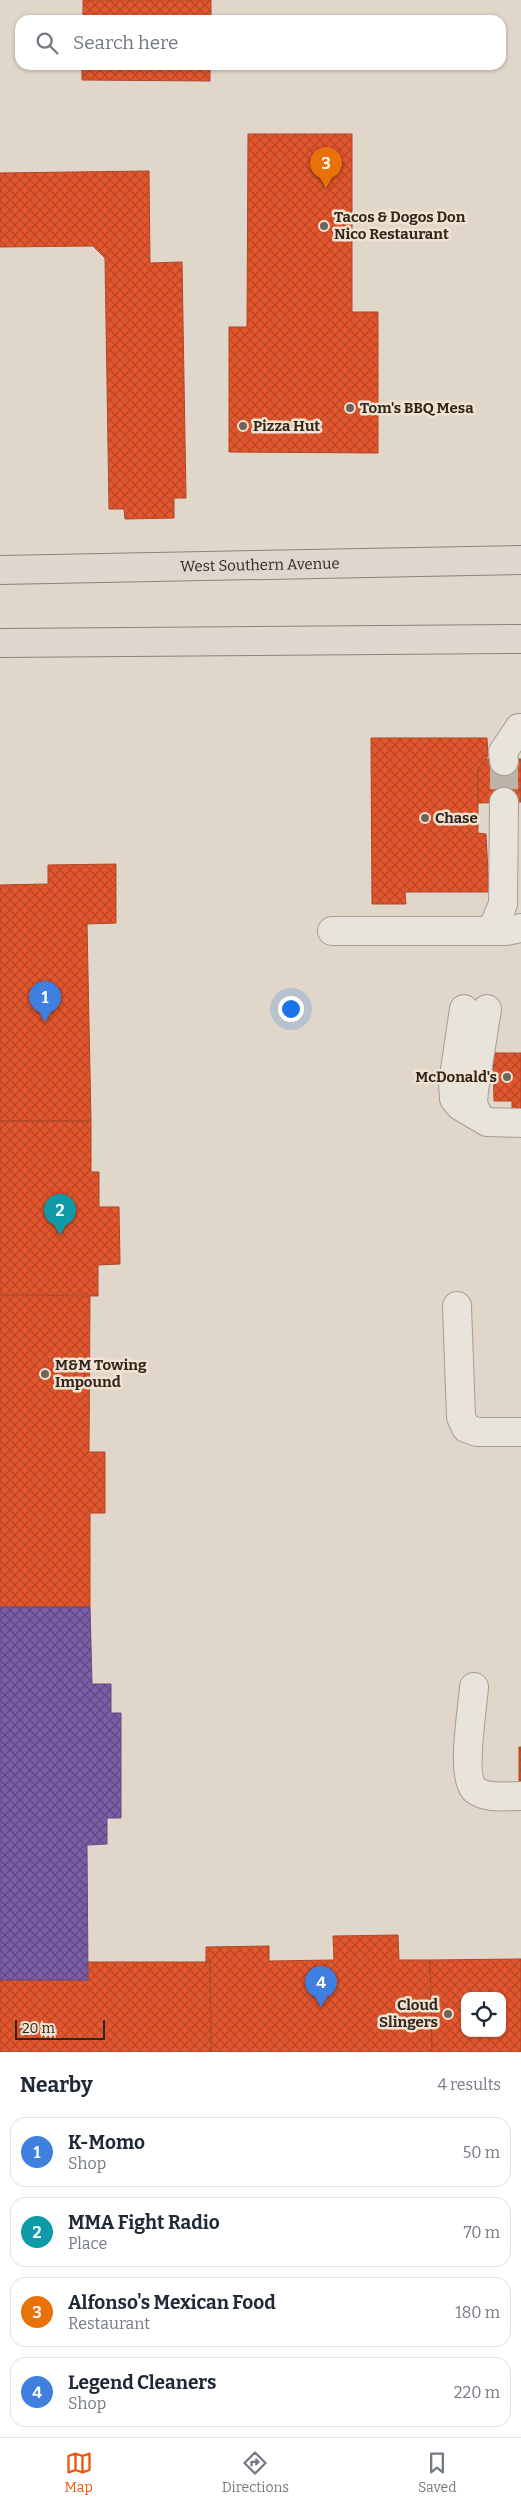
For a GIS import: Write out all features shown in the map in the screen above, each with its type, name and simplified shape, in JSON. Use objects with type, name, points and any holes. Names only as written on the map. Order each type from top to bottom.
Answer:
[{"type":"main road","name":"West Southern Avenue","points":[[0,570],[521,560]]},
{"type":"main road","points":[[0,643],[521,639]]},
{"type":"lane","points":[[504,760],[503,752],[520,729]]},
{"type":"lane","points":[[504,802],[503,904],[494,923],[509,927]]},
{"type":"lane","points":[[332,931],[509,927]]},
{"type":"lane","points":[[476,1009],[453,1083],[454,1099],[460,1106],[487,1122],[521,1123]]},
{"type":"lane","points":[[457,1306],[461,1417],[466,1428],[477,1432],[521,1432]]},
{"type":"lane","points":[[474,1686],[467,1766],[470,1779],[475,1790],[489,1796],[521,1796]]},
{"type":"building: Shops","points":[[83,0],[211,0],[211,15],[83,15]]},
{"type":"building: Shops","points":[[82,70],[210,70],[210,81],[82,80]]},
{"type":"building: Shops","points":[[248,134],[352,134],[352,312],[378,312],[378,453],[229,452],[229,327],[247,327]]},
{"type":"building: Shops","points":[[149,171],[150,263],[182,262],[186,498],[174,498],[174,518],[125,519],[124,509],[109,509],[105,258],[93,246],[0,247],[0,173]]},
{"type":"building: Shops","name":"Chase","points":[[371,738],[487,738],[488,756],[478,769],[478,833],[486,834],[489,892],[405,892],[406,904],[372,904]]},
{"type":"building: Shops","points":[[486,759],[521,759],[521,802],[478,803],[478,769]]},
{"type":"building: Shops","points":[[116,864],[116,923],[87,924],[91,1121],[0,1121],[0,885],[48,884],[48,865]]},
{"type":"building: Shops","name":"McDonald's","points":[[493,1053],[521,1053],[521,1109],[512,1109],[512,1101],[494,1101]]},
{"type":"building: Shops","points":[[0,1121],[91,1121],[91,1172],[99,1172],[99,1207],[119,1207],[120,1264],[98,1265],[98,1296],[0,1295]]},
{"type":"building: Shops","name":"M&M Towing Impound","points":[[0,1295],[90,1295],[89,1452],[105,1452],[105,1513],[90,1513],[90,1607],[0,1607]]},
{"type":"building: Shops","points":[[519,1747],[521,1747],[521,1789],[519,1789]]},
{"type":"building: Shops","points":[[398,1935],[399,1960],[430,1960],[432,2052],[211,2052],[210,1962],[206,1962],[206,1947],[269,1946],[269,1961],[334,1960],[333,1936]]},
{"type":"building: Shops","name":"Cloud Slingers","points":[[521,1959],[521,2052],[432,2052],[430,1960]]},
{"type":"building: Shops","points":[[87,1962],[210,1962],[211,2052],[0,2052],[0,1980],[88,1980]]},
{"type":"building: Offices","points":[[0,1607],[90,1607],[92,1684],[111,1684],[111,1713],[121,1713],[121,1818],[107,1818],[107,1844],[87,1845],[88,1980],[0,1980]]},
{"type":"tunnel","points":[[504,761],[504,802]]},
{"type":"place","name":"Alfonso's Mexican Food","points":[[326,188]]},
{"type":"place","name":"Tacos & Dogos Don Nico Restaurant","points":[[324,226]]},
{"type":"place","name":"Tom's BBQ Mesa","points":[[350,408]]},
{"type":"place","name":"Pizza Hut","points":[[243,426]]},
{"type":"place","name":"Chase","points":[[425,818]]},
{"type":"place","name":"K-Momo","points":[[45,1022]]},
{"type":"place","name":"McDonald's","points":[[507,1077]]},
{"type":"place","name":"MMA Fight Radio","points":[[60,1235]]},
{"type":"place","name":"M&M Towing Impound","points":[[45,1374]]},
{"type":"place","name":"Legend Cleaners","points":[[321,2007]]},
{"type":"place","name":"Cloud Slingers","points":[[448,2014]]}]
